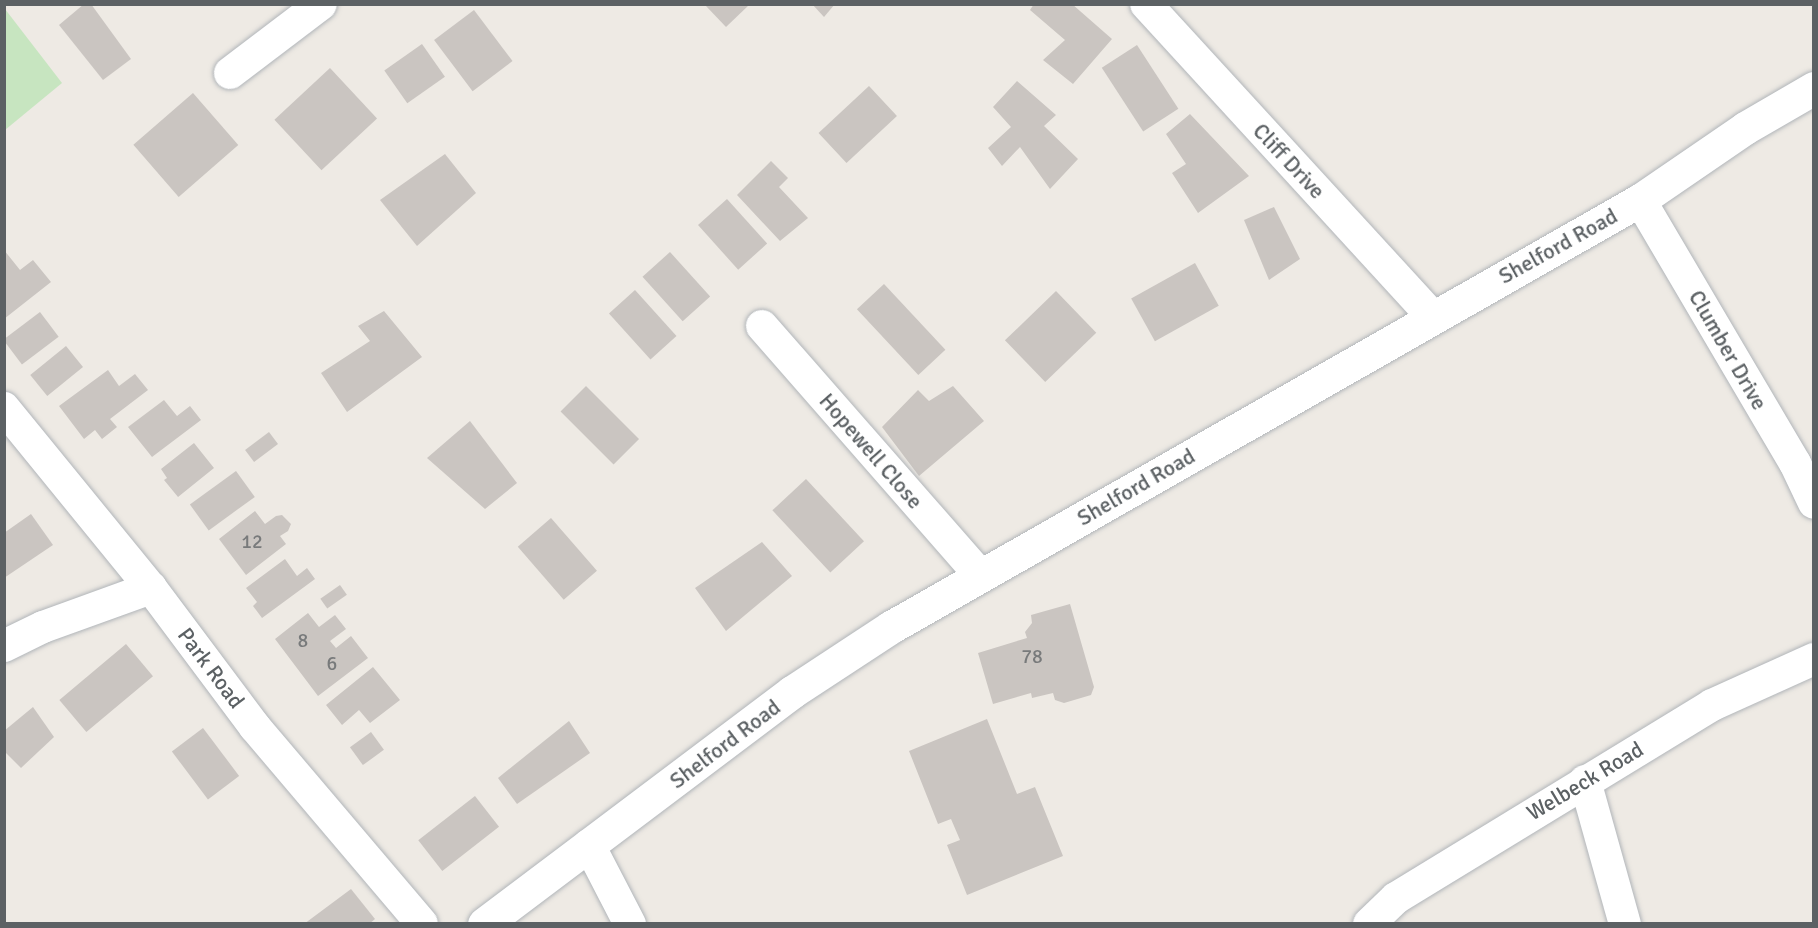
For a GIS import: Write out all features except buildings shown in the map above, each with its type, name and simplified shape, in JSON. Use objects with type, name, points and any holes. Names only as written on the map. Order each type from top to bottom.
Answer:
[{"type":"street","points":[[230,72],[321,4]]},
{"type":"street","name":"Cliff Drive","points":[[1146,4],[1433,317]]},
{"type":"street","name":"Shelford Road","points":[[484,924],[792,693],[891,627],[1640,200],[1745,128],[1814,88]]},
{"type":"street","name":"Clumber Drive","points":[[1640,200],[1795,463],[1814,503]]},
{"type":"street","name":"Hopewell Close","points":[[762,326],[980,575]]},
{"type":"street","name":"Park Road","points":[[4,408],[151,588],[255,726],[422,924]]},
{"type":"street","points":[[4,646],[43,627],[151,588]]},
{"type":"street","name":"Welbeck Road","points":[[1369,924],[1396,898],[1712,705],[1814,659]]},
{"type":"street","points":[[1585,781],[1625,924]]},
{"type":"street","points":[[589,845],[630,924]]},
{"type":"green space","points":[[5,9],[62,83],[5,130]]}]
